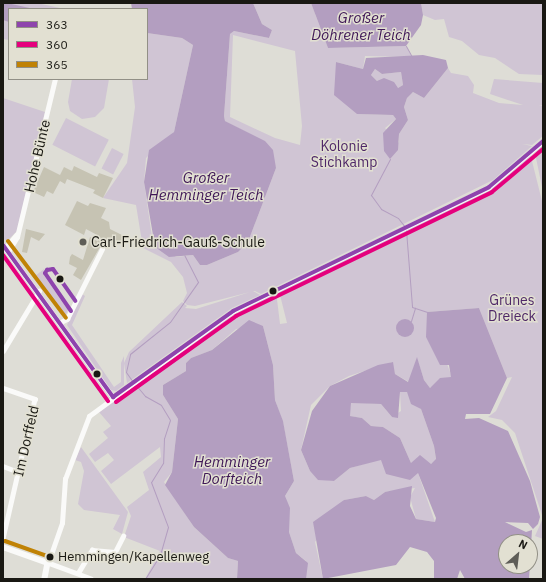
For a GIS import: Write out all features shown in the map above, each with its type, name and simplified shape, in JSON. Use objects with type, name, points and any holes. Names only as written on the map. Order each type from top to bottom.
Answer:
[{"type":"main road","points":[[3,547],[48,563],[45,579]]},
{"type":"street","name":"Hohe Bünte","points":[[6,247],[19,233],[55,80]]},
{"type":"street","points":[[91,579],[48,563],[61,529],[65,479],[83,426],[89,416],[228,314],[489,187],[543,141]]},
{"type":"street","points":[[6,247],[39,291],[113,397]]},
{"type":"street","points":[[61,322],[66,318],[102,249]]},
{"type":"street","points":[[3,351],[39,291]]},
{"type":"street","name":"Im Dorffeld","points":[[3,388],[35,399],[3,540]]},
{"type":"street","points":[[3,466],[19,472]]},
{"type":"street","points":[[78,573],[92,550],[115,552],[123,536]]},
{"type":"green space","points":[[3,3],[37,3],[60,8],[8,8],[8,40],[3,39]]},
{"type":"green space","name":"Kolonie Stichkamp","points":[[253,3],[311,3],[328,48],[406,46],[412,57],[365,56],[363,69],[336,62],[357,114],[393,115],[396,119],[385,128],[399,143],[399,134],[408,120],[404,107],[407,98],[413,92],[424,98],[448,68],[451,73],[468,76],[474,85],[473,93],[499,103],[523,105],[490,94],[494,79],[543,83],[543,105],[539,106],[543,106],[543,136],[532,145],[522,144],[532,146],[493,180],[261,294],[253,291],[260,295],[232,308],[127,383],[124,363],[129,352],[182,302],[187,306],[185,308],[196,309],[250,292],[195,306],[187,305],[183,301],[187,293],[183,277],[171,262],[143,248],[136,205],[103,198],[127,163],[135,107],[132,80],[148,80],[148,33],[182,38],[193,45],[174,132],[146,158],[144,182],[152,237],[176,257],[193,255],[200,265],[207,265],[238,252],[248,242],[276,168],[265,142],[225,121],[224,116],[230,34],[234,31],[269,38],[272,30],[262,24]],"holes":[[[233,35],[295,51],[302,126],[300,145],[275,138],[230,117]]]},
{"type":"green space","points":[[421,3],[543,3],[543,75],[519,74],[495,58],[479,55],[462,41],[449,37],[444,19],[435,20],[423,15]]},
{"type":"green space","points":[[375,69],[382,74],[401,72],[403,85],[398,88],[377,81],[371,75]]},
{"type":"green space","points":[[72,80],[109,80],[104,108],[95,117],[82,119],[70,111],[68,102]]},
{"type":"green space","points":[[3,98],[45,112],[17,231],[7,241],[3,239]]},
{"type":"green space","points":[[66,118],[109,140],[95,167],[52,145]]},
{"type":"green space","points":[[543,145],[543,192],[535,153]]},
{"type":"green space","points":[[112,148],[124,154],[113,174],[102,168]]},
{"type":"green space","name":"Grünes Dreieck","points":[[530,153],[543,205],[543,518],[515,433],[502,420],[488,417],[496,411],[512,377],[507,378],[479,308],[427,312],[452,377],[430,388],[424,380],[417,358],[409,382],[395,374],[392,362],[349,376],[330,386],[311,405],[301,450],[310,471],[318,479],[334,481],[350,468],[381,459],[418,473],[435,522],[416,519],[410,497],[415,488],[385,492],[374,500],[366,496],[344,500],[315,542],[323,579],[306,579],[306,561],[296,553],[289,532],[285,496],[294,481],[283,422],[275,400],[273,365],[263,326],[236,329],[212,350],[191,358],[186,363],[186,371],[163,385],[163,395],[178,419],[172,472],[164,482],[194,527],[228,558],[238,561],[237,579],[145,579],[160,551],[124,537],[131,516],[127,507],[149,490],[143,472],[161,457],[160,447],[111,484],[101,471],[114,460],[108,453],[95,462],[89,454],[108,438],[103,432],[111,426],[99,412],[212,328],[276,291],[280,324],[287,323],[279,291],[482,193],[505,178]]},
{"type":"green space","points":[[44,269],[43,274],[68,310],[66,314],[61,315],[35,276]]},
{"type":"green space","points":[[82,294],[85,296],[72,325],[114,387],[121,382],[121,363],[124,356],[124,385],[116,391],[111,390],[67,325]]},
{"type":"green space","points":[[400,392],[407,392],[421,409],[434,446],[436,460],[431,464],[411,463],[400,438],[383,427],[371,426],[362,418],[349,416],[351,402],[381,404],[392,417],[401,411]]},
{"type":"green space","points":[[81,447],[128,512],[122,534],[113,529],[120,515],[84,510],[78,504],[84,471],[81,462],[75,460]]},
{"type":"green space","points":[[543,518],[543,539],[538,537],[538,534],[536,534]]},
{"type":"water","points":[[3,3],[30,8],[8,8],[8,22],[3,20]]},
{"type":"water","name":"Großer Hemminger Teich","points":[[131,3],[253,3],[262,24],[272,30],[269,38],[234,31],[230,34],[224,116],[225,121],[265,141],[273,150],[276,168],[248,242],[238,252],[207,265],[200,265],[193,255],[169,257],[155,247],[144,182],[149,150],[174,132],[193,45],[182,38],[148,33],[148,8],[132,8]]},
{"type":"water","name":"Großer Döhrener Teich","points":[[311,3],[421,3],[423,15],[421,25],[406,46],[328,48]]},
{"type":"water","points":[[423,55],[446,60],[448,68],[424,98],[413,92],[407,98],[404,107],[408,120],[399,134],[398,150],[390,159],[384,151],[383,133],[396,119],[393,115],[357,114],[334,95],[336,62],[363,69],[366,58]],"holes":[[[375,69],[382,74],[401,72],[403,85],[398,88],[394,82],[384,78],[377,81],[371,75]]]},
{"type":"water","points":[[479,308],[507,378],[490,414],[466,414],[465,419],[479,418],[508,431],[530,481],[540,517],[538,524],[533,529],[528,523],[505,522],[526,532],[532,530],[532,534],[498,534],[498,574],[529,574],[529,579],[465,579],[460,570],[457,579],[434,579],[434,561],[427,552],[410,547],[396,565],[323,579],[313,522],[344,500],[366,496],[374,500],[385,492],[412,486],[410,506],[416,519],[435,522],[436,518],[418,473],[410,480],[386,474],[381,460],[350,468],[334,481],[318,480],[310,471],[301,450],[312,411],[330,386],[378,365],[393,362],[395,374],[408,382],[417,357],[424,380],[430,388],[440,378],[451,377],[449,365],[440,365],[426,337],[427,312]],"holes":[[[400,392],[407,392],[411,404],[421,409],[434,446],[436,459],[431,464],[420,455],[411,463],[400,438],[383,427],[371,426],[362,418],[350,416],[351,403],[381,404],[392,417],[398,418]]]},
{"type":"water","points":[[405,319],[411,322],[414,328],[411,334],[405,337],[399,334],[396,328],[399,322]]},
{"type":"water","name":"Hemminger Dorfteich","points":[[249,320],[263,326],[273,365],[275,400],[283,421],[294,481],[285,496],[290,508],[289,532],[296,553],[308,563],[306,579],[237,579],[238,561],[228,558],[194,527],[165,485],[172,472],[178,419],[163,395],[163,385],[186,371],[186,363],[191,358],[212,350]]},
{"type":"building","points":[[74,166],[97,177],[99,173],[113,178],[103,198],[93,193],[95,190],[67,179],[65,184],[60,181],[53,194],[47,191],[44,197],[33,192],[44,167],[60,175],[64,167],[72,171]]},
{"type":"building","points":[[77,201],[88,206],[90,203],[106,208],[101,218],[109,222],[110,229],[124,236],[119,245],[104,240],[81,280],[73,275],[77,268],[69,264],[70,257],[72,254],[83,260],[90,237],[97,241],[99,236],[86,229],[84,235],[65,225]]},
{"type":"building","points":[[26,229],[45,234],[39,241],[31,237],[27,253],[22,252]]},
{"type":"waterway","points":[[406,46],[412,57]]},
{"type":"waterway","points":[[390,159],[371,195],[381,209],[398,218],[405,227]]},
{"type":"waterway","points":[[406,230],[412,307],[427,312]]},
{"type":"waterway","points":[[133,382],[126,372],[130,354],[170,322],[198,282],[184,255]]},
{"type":"waterway","points":[[411,321],[415,308]]},
{"type":"waterway","points":[[135,384],[145,396],[161,405],[170,420],[164,438],[163,463],[151,482],[168,527],[160,555],[145,579]]},
{"type":"transit line","name":"363","points":[[113,397],[233,311],[489,187],[543,141]]},
{"type":"transit line","name":"360","points":[[116,402],[236,316],[492,192],[543,149]]},
{"type":"transit line","name":"365","points":[[8,241],[66,318]]},
{"type":"transit line","name":"363","points":[[3,245],[113,397]]},
{"type":"transit line","name":"360","points":[[3,255],[108,401]]},
{"type":"transit line","name":"363","points":[[71,311],[45,273],[47,270],[53,269],[75,301]]},
{"type":"transit line","name":"365","points":[[5,541],[50,557]]},
{"type":"place","name":"Carl-Friedrich-Gauß-Schule","points":[[83,242]]},
{"type":"place","name":"Hemmingen/Kapellenweg","points":[[50,557]]}]
